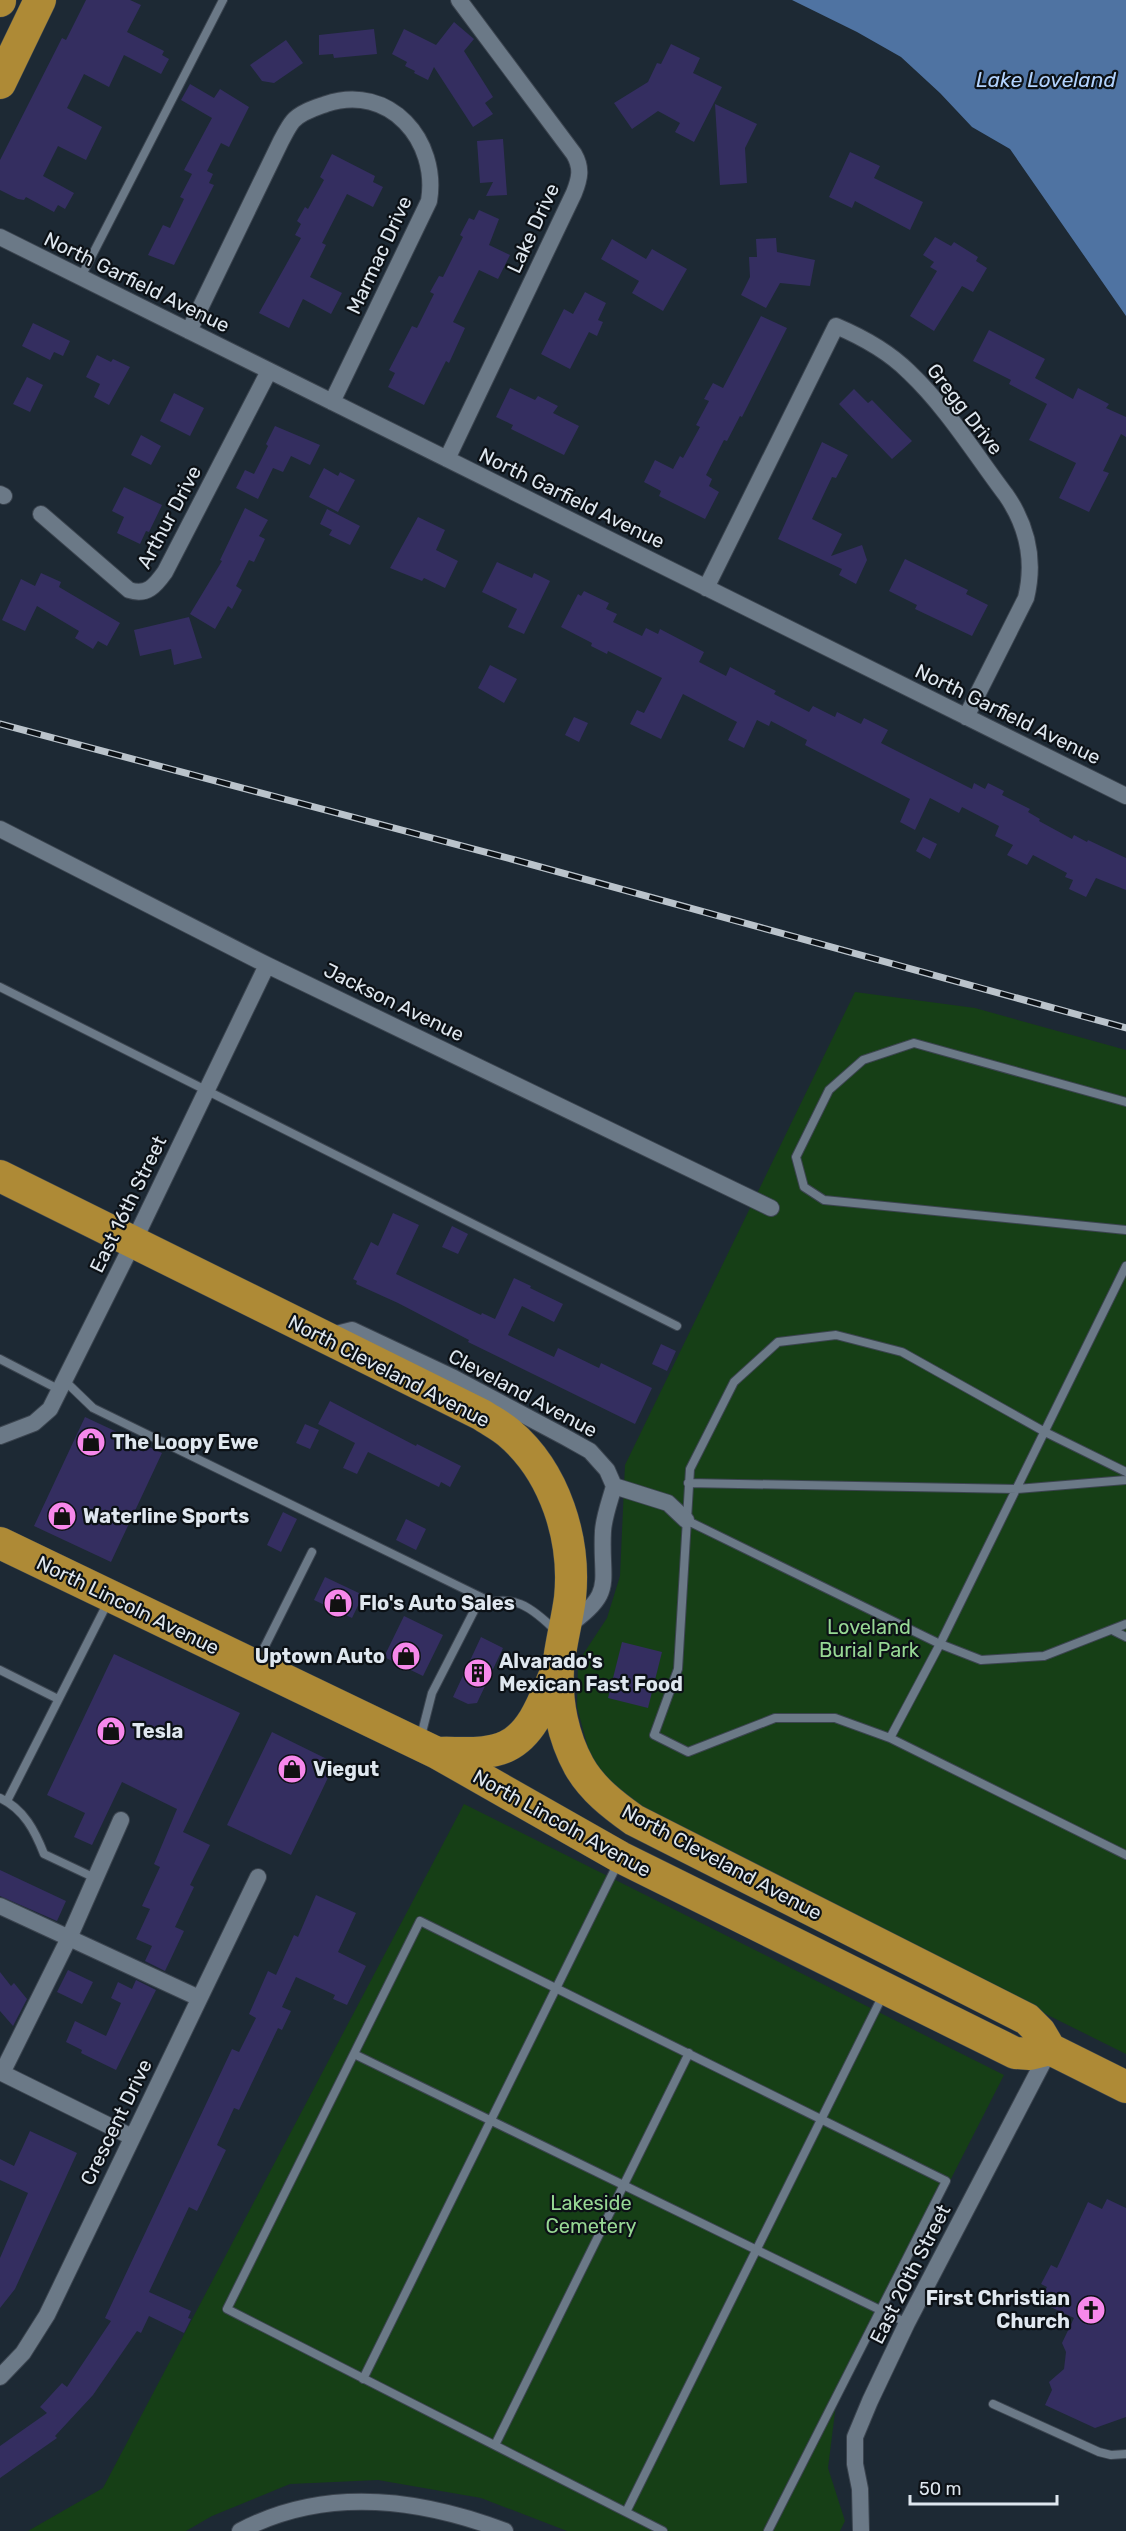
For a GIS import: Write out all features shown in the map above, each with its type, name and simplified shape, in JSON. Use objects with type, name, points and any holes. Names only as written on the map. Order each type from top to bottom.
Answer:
[{"type":"highway","points":[[0,83],[40,0]]},
{"type":"highway","name":"North Cleveland Avenue","points":[[0,1176],[482,1415],[508,1432],[546,1478],[564,1523],[572,1569],[563,1645],[562,1723],[580,1768],[604,1798],[634,1820],[1027,2019],[1040,2032],[1050,2049]]},
{"type":"highway","name":"North Lincoln Avenue","points":[[0,1543],[428,1749],[620,1857],[1015,2053],[1030,2054],[1050,2049]]},
{"type":"highway","points":[[428,1749],[489,1751],[508,1746],[524,1733],[537,1715],[563,1645]]},
{"type":"highway","points":[[1050,2049],[1126,2086]]},
{"type":"street","name":"Lake Drive","points":[[447,459],[574,193],[580,171],[574,154],[459,0]]},
{"type":"street","name":"Marmac Drive","points":[[189,331],[281,141],[294,120],[311,109],[331,102],[352,100],[371,102],[387,109],[405,120],[416,132],[425,151],[430,171],[429,201],[332,402]]},
{"type":"street","name":"North Garfield Avenue","points":[[0,237],[1126,796]]},
{"type":"street","name":"Gregg Drive","points":[[706,588],[836,326],[856,335],[900,364],[927,391],[1006,495],[1017,511],[1026,533],[1031,580],[1026,598],[966,717]]},
{"type":"street","name":"Arthur Drive","points":[[41,514],[129,590],[138,593],[153,588],[165,572],[270,371]]},
{"type":"street","name":"Jackson Avenue","points":[[0,830],[267,965],[771,1208]]},
{"type":"street","name":"East 16th Street","points":[[0,1436],[34,1423],[50,1409],[134,1243],[267,965]]},
{"type":"street","name":"Cleveland Avenue","points":[[323,1337],[352,1330],[454,1378],[590,1451],[607,1470],[614,1486]]},
{"type":"street","points":[[563,1645],[600,1595],[605,1575],[603,1527],[614,1486],[668,1503],[686,1520]]},
{"type":"street","points":[[121,1820],[69,1938],[1,2074],[132,2137]]},
{"type":"street","name":"Crescent Drive","points":[[0,2377],[23,2354],[43,2323],[258,1877]]},
{"type":"street","points":[[0,1906],[199,1998]]},
{"type":"street","name":"East 20th Street","points":[[861,2531],[855,2437],[908,2324],[1050,2049]]},
{"type":"street","points":[[240,2531],[280,2513],[302,2508],[383,2501],[432,2508],[505,2531]]},
{"type":"lane","points":[[81,277],[223,0]]},
{"type":"lane","points":[[0,987],[676,1326]]},
{"type":"lane","points":[[1126,1102],[914,1043],[863,1060],[829,1090],[796,1157],[804,1187],[824,1200],[1126,1230]]},
{"type":"lane","points":[[890,1738],[940,1644],[1126,1266]]},
{"type":"lane","points":[[1126,1472],[1045,1432],[902,1352],[836,1335],[778,1342],[734,1382],[690,1469],[678,1669],[654,1735],[688,1752],[775,1718],[835,1718],[890,1738],[1126,1855]]},
{"type":"lane","points":[[0,1359],[63,1385],[93,1408],[489,1601]]},
{"type":"lane","points":[[688,1483],[1017,1489],[1126,1480]]},
{"type":"lane","points":[[686,1520],[940,1644],[981,1660],[1044,1656],[1114,1631],[1126,1624]]},
{"type":"lane","points":[[255,1666],[312,1552]]},
{"type":"lane","points":[[95,1878],[44,1854],[32,1825],[3,1800],[58,1700],[111,1596]]},
{"type":"lane","points":[[428,1749],[432,1693],[476,1607],[489,1601],[516,1601],[540,1616],[563,1645]]},
{"type":"lane","points":[[1114,1631],[1126,1637]]},
{"type":"lane","points":[[0,1670],[58,1700]]},
{"type":"lane","points":[[363,2379],[620,1857]]},
{"type":"lane","points":[[663,2531],[227,2309],[420,1921],[946,2181],[768,2531]]},
{"type":"lane","points":[[626,2512],[886,1990]]},
{"type":"lane","points":[[495,2445],[689,2053]]},
{"type":"lane","points":[[354,2054],[908,2324]]},
{"type":"lane","points":[[993,2404],[1099,2452],[1111,2456],[1126,2454]]},
{"type":"green space","name":"Loveland Burial Park","points":[[855,992],[975,1008],[1126,1050],[1126,2054],[630,1807],[593,1766],[577,1707],[578,1662],[607,1618],[620,1576],[625,1465]]},
{"type":"green space","name":"Lakeside Cemetery","points":[[464,1804],[1004,2075],[836,2404],[828,2468],[845,2521],[840,2531],[567,2531],[481,2498],[378,2480],[290,2484],[212,2516],[186,2531],[28,2531],[103,2488]]},
{"type":"water","name":"Lake Loveland","points":[[792,0],[1126,0],[1126,316],[1010,149],[972,127],[901,57]]},
{"type":"building","points":[[86,0],[130,0],[141,5],[127,32],[164,51],[162,55],[169,59],[161,74],[124,55],[109,87],[84,74],[67,108],[102,127],[86,160],[58,146],[43,176],[74,193],[65,209],[58,205],[54,212],[26,197],[24,200],[18,199],[0,190],[0,160],[62,38],[66,40]]},
{"type":"building","points":[[454,22],[474,39],[464,51],[493,97],[485,103],[493,114],[473,127],[434,67],[428,80],[414,73],[415,71],[405,66],[407,62],[392,54],[404,29],[436,45]]},
{"type":"building","points":[[374,29],[377,54],[334,58],[333,54],[319,55],[319,35]]},
{"type":"building","points":[[286,40],[303,63],[274,83],[262,81],[250,65]]},
{"type":"building","points":[[671,44],[700,58],[693,73],[722,87],[694,142],[675,132],[680,123],[658,111],[632,129],[614,103],[648,82],[657,63],[661,64]]},
{"type":"building","points":[[190,84],[214,98],[220,89],[249,107],[229,147],[221,143],[207,171],[213,174],[209,183],[214,185],[174,265],[148,255],[163,225],[170,228],[184,199],[180,197],[192,174],[184,170],[212,118],[181,100]]},
{"type":"building","points":[[715,104],[757,124],[745,148],[747,183],[720,185]]},
{"type":"building","points":[[503,139],[507,195],[486,196],[493,182],[480,183],[477,141]]},
{"type":"building","points":[[850,152],[880,166],[874,178],[923,202],[910,230],[855,201],[852,208],[829,197]]},
{"type":"building","points":[[332,154],[375,176],[373,182],[383,187],[373,207],[347,194],[322,243],[326,245],[310,277],[342,293],[331,314],[303,299],[289,328],[259,313],[301,238],[295,235],[301,224],[297,221],[305,207],[308,209],[324,180],[320,177]]},
{"type":"building","points":[[479,210],[499,219],[489,245],[510,255],[498,279],[479,270],[453,322],[465,328],[449,363],[446,361],[424,405],[388,387],[395,373],[389,370],[412,326],[417,328],[434,294],[430,292],[439,276],[443,277],[463,237],[460,235],[469,218],[474,220]]},
{"type":"building","points":[[935,237],[951,246],[954,242],[978,257],[976,261],[987,268],[973,292],[962,286],[934,331],[910,316],[937,271],[930,267],[934,262],[923,255]]},
{"type":"building","points":[[776,238],[777,252],[815,260],[810,286],[780,283],[766,308],[741,295],[750,277],[749,257],[757,257],[756,239]]},
{"type":"building","points":[[612,239],[646,259],[652,249],[687,269],[663,311],[632,293],[639,281],[601,259]]},
{"type":"building","points":[[585,292],[606,303],[598,320],[603,322],[597,336],[589,332],[570,369],[541,354],[564,309],[573,314]]},
{"type":"building","points":[[761,316],[787,328],[742,417],[740,416],[727,441],[724,440],[706,475],[712,479],[709,486],[719,492],[705,519],[659,496],[661,491],[644,482],[655,460],[673,469],[680,456],[683,458],[700,427],[696,425],[709,401],[704,399],[713,383],[723,388]]},
{"type":"building","points":[[33,323],[70,341],[63,356],[54,352],[50,360],[22,346]]},
{"type":"building","points":[[989,330],[1045,359],[1035,378],[1073,399],[1078,388],[1109,404],[1106,408],[1126,417],[1126,437],[1121,434],[1103,471],[1109,473],[1089,512],[1059,498],[1076,463],[1029,440],[1047,404],[1009,384],[1011,380],[973,361]]},
{"type":"building","points":[[97,355],[130,367],[109,405],[94,397],[100,384],[86,377]]},
{"type":"building","points":[[27,377],[43,385],[30,412],[13,404]]},
{"type":"building","points":[[510,388],[535,400],[538,396],[558,406],[553,413],[579,426],[564,455],[511,429],[513,425],[496,417]]},
{"type":"building","points":[[854,389],[868,403],[872,400],[912,441],[892,459],[839,404]]},
{"type":"building","points":[[174,393],[204,408],[190,436],[160,421]]},
{"type":"building","points":[[275,426],[320,445],[310,465],[291,456],[283,472],[273,468],[258,499],[236,488],[245,470],[254,474]]},
{"type":"building","points":[[141,435],[161,446],[151,465],[131,455]]},
{"type":"building","points":[[822,442],[848,455],[836,478],[832,477],[812,519],[842,534],[831,556],[862,545],[867,560],[856,584],[839,575],[842,569],[778,539]]},
{"type":"building","points":[[324,468],[338,476],[340,472],[355,480],[338,512],[309,497]]},
{"type":"building","points":[[124,487],[162,505],[149,532],[146,531],[140,544],[117,533],[124,517],[112,511]]},
{"type":"building","points":[[245,508],[268,520],[259,536],[265,539],[254,562],[249,560],[236,586],[242,590],[232,609],[228,606],[215,629],[190,614],[222,561],[220,560]]},
{"type":"building","points":[[327,509],[360,526],[350,545],[329,535],[332,530],[320,524]]},
{"type":"building","points":[[418,517],[445,530],[436,550],[458,561],[445,588],[424,578],[422,581],[390,568]]},
{"type":"building","points":[[905,559],[968,590],[966,594],[988,605],[972,636],[915,609],[917,605],[889,591]]},
{"type":"building","points":[[497,562],[532,578],[534,573],[550,581],[524,634],[508,627],[517,609],[482,592]]},
{"type":"building","points":[[41,573],[61,582],[59,587],[120,623],[107,646],[98,641],[93,649],[75,638],[79,631],[37,606],[25,631],[2,620],[21,579],[35,586]]},
{"type":"building","points":[[584,591],[609,603],[606,609],[617,614],[613,622],[642,636],[646,628],[658,634],[660,629],[704,652],[699,662],[726,676],[730,667],[776,691],[774,694],[809,712],[813,706],[835,717],[837,712],[861,724],[864,718],[888,730],[881,743],[972,789],[974,783],[985,789],[988,783],[1004,791],[1002,795],[1030,809],[1028,812],[1040,819],[1039,821],[1072,839],[1074,835],[1126,858],[1126,890],[1096,878],[1086,897],[1069,889],[1073,880],[1065,877],[1067,873],[1033,855],[1027,865],[1007,855],[1013,845],[995,836],[999,826],[962,807],[959,813],[930,798],[915,830],[900,822],[910,799],[805,745],[807,740],[771,721],[769,726],[757,720],[744,748],[728,740],[737,722],[683,694],[661,739],[630,724],[637,710],[644,713],[662,678],[608,651],[607,654],[591,646],[592,643],[561,627],[578,594],[581,596]]},
{"type":"building","points":[[189,617],[202,658],[174,665],[171,649],[140,656],[134,630]]},
{"type":"building","points":[[490,665],[517,679],[504,703],[478,688]]},
{"type":"building","points":[[574,717],[588,723],[579,742],[565,735]]},
{"type":"building","points":[[923,837],[937,844],[930,859],[916,851]]},
{"type":"building","points":[[393,1213],[419,1225],[396,1274],[481,1315],[482,1313],[495,1319],[514,1278],[563,1304],[554,1322],[522,1306],[508,1335],[554,1357],[558,1348],[599,1368],[601,1363],[652,1388],[635,1424],[468,1342],[469,1340],[398,1303],[356,1284],[357,1281],[353,1279],[371,1242],[378,1246]]},
{"type":"building","points":[[452,1226],[468,1234],[458,1254],[442,1247]]},
{"type":"building","points":[[661,1344],[676,1351],[667,1371],[652,1364]]},
{"type":"building","points":[[330,1401],[416,1446],[417,1444],[461,1466],[450,1487],[441,1482],[439,1487],[368,1452],[357,1474],[343,1468],[355,1443],[318,1424]]},
{"type":"building","points":[[85,1417],[162,1453],[111,1562],[34,1526]]},
{"type":"building","points":[[305,1424],[319,1430],[310,1449],[296,1443]]},
{"type":"building","points":[[283,1512],[297,1519],[281,1552],[267,1545]]},
{"type":"building","points":[[406,1519],[426,1529],[416,1550],[396,1540]]},
{"type":"building","points":[[325,1577],[363,1595],[352,1618],[314,1600]]},
{"type":"building","points":[[404,1616],[443,1635],[423,1676],[384,1657]]},
{"type":"building","name":"Alvarado's Mexican Fast Food","points":[[481,1637],[503,1648],[477,1703],[468,1704],[453,1697]]},
{"type":"building","points":[[622,1642],[662,1652],[648,1708],[608,1698]]},
{"type":"building","points":[[114,1654],[240,1713],[183,1832],[210,1845],[190,1885],[194,1887],[175,1927],[184,1931],[165,1971],[145,1961],[152,1946],[136,1939],[150,1909],[142,1906],[160,1867],[154,1864],[177,1809],[122,1782],[92,1845],[74,1837],[85,1813],[47,1795]]},
{"type":"building","points":[[272,1732],[335,1763],[291,1855],[227,1825]]},
{"type":"building","points":[[0,1870],[66,1901],[57,1921],[0,1896]]},
{"type":"building","points":[[316,1895],[356,1913],[338,1952],[366,1966],[347,2005],[333,1999],[335,1995],[296,1977],[282,2007],[291,2011],[282,2030],[278,2028],[239,2110],[234,2108],[217,2145],[226,2150],[197,2211],[189,2207],[149,2292],[191,2311],[188,2318],[191,2319],[184,2333],[149,2316],[141,2333],[137,2331],[93,2395],[55,2436],[57,2438],[0,2478],[0,2446],[47,2413],[40,2407],[62,2383],[67,2387],[111,2321],[105,2318],[232,2049],[239,2052],[256,2018],[249,2014],[268,1971],[276,1975],[294,1935],[298,1937]]},
{"type":"building","points":[[68,1970],[93,1982],[82,2004],[57,1992]]},
{"type":"building","points":[[0,1972],[11,1986],[14,1983],[27,1999],[13,2026],[0,2011]]},
{"type":"building","points":[[136,1980],[156,1990],[116,2070],[81,2053],[82,2050],[66,2042],[75,2021],[106,2036],[121,2003],[111,1998],[118,1982],[132,1989]]},
{"type":"building","points":[[30,2131],[77,2153],[15,2289],[0,2308],[0,2258],[28,2193],[0,2180],[0,2159],[14,2166]]},
{"type":"building","name":"First Christian Church","points":[[1107,2199],[1126,2208],[1126,2417],[1095,2428],[1045,2405],[1052,2390],[1049,2382],[1064,2369],[1066,2352],[1062,2343],[1074,2318],[1040,2302],[1047,2287],[1041,2284],[1051,2265],[1057,2268],[1088,2202],[1102,2209]]},
{"type":"railway","points":[[0,724],[515,860],[1126,1028]]},
{"type":"place","name":"The Loopy Ewe","points":[[91,1442]]},
{"type":"place","name":"Waterline Sports","points":[[62,1516]]},
{"type":"place","name":"Flo's Auto Sales","points":[[338,1603]]},
{"type":"place","name":"Uptown Auto","points":[[406,1656]]},
{"type":"place","name":"Alvarado's Mexican Fast Food","points":[[478,1673]]},
{"type":"place","name":"Tesla","points":[[111,1731]]},
{"type":"place","name":"Viegut","points":[[292,1769]]},
{"type":"place","name":"First Christian Church","points":[[1091,2310]]}]
